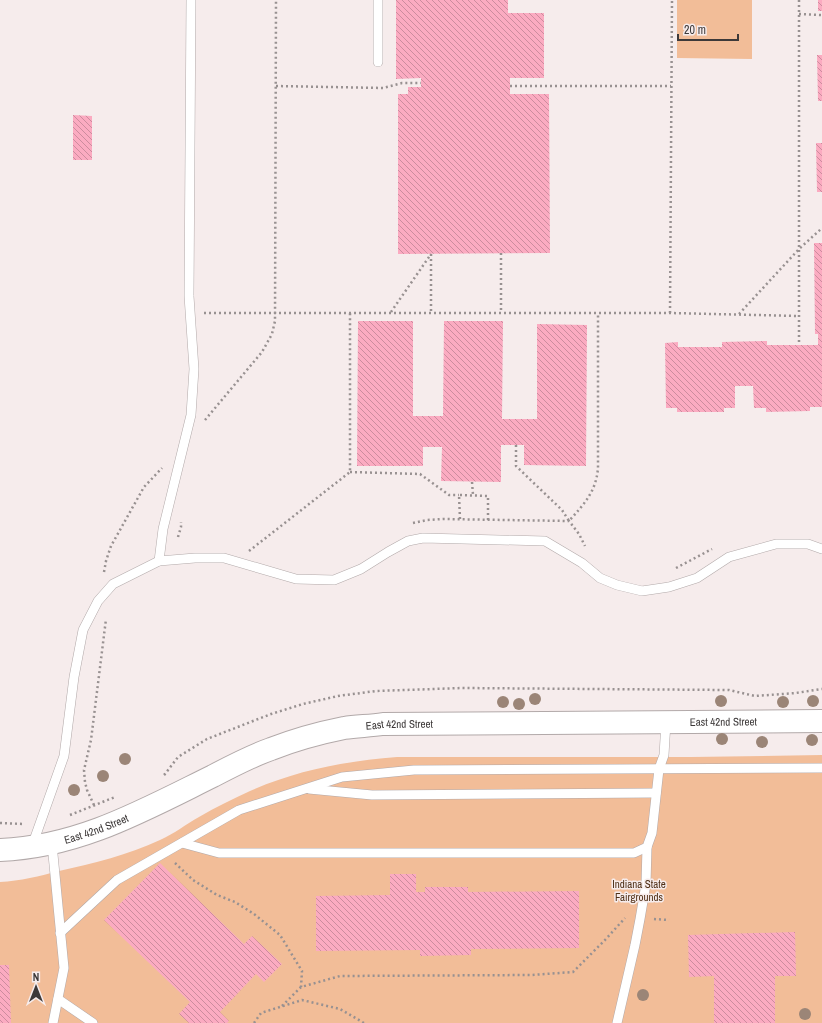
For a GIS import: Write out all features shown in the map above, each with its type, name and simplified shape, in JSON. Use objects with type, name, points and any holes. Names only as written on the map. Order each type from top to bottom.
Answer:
[{"type":"street","name":"East 42nd Street","points":[[0,850],[42,845],[78,836],[130,816],[244,760],[270,749],[316,734],[345,728],[383,724],[822,721]]},
{"type":"lane","points":[[159,561],[163,529],[191,415],[194,369],[189,288],[191,0]]},
{"type":"lane","points":[[378,0],[378,62]]},
{"type":"lane","points":[[53,1023],[64,968],[60,933],[42,845],[64,756],[74,676],[83,630],[98,601],[113,584],[159,561],[195,558],[224,558],[296,579],[334,580],[362,569],[408,541],[423,538],[545,541],[582,563],[600,578],[617,585],[642,591],[669,587],[698,578],[729,557],[776,544],[808,544],[822,549]]},
{"type":"lane","points":[[617,1023],[635,945],[646,884],[647,847],[652,833],[659,769],[664,755],[666,722]]},
{"type":"lane","points":[[60,933],[117,880],[239,810],[342,777],[414,770],[822,768]]},
{"type":"lane","points":[[306,789],[372,795],[656,793]]},
{"type":"lane","points":[[182,843],[219,853],[634,853],[647,847]]},
{"type":"lane","points":[[58,999],[93,1023]]},
{"type":"path","points":[[670,313],[672,0]]},
{"type":"path","points":[[799,0],[799,345]]},
{"type":"path","points":[[799,14],[821,15]]},
{"type":"path","points":[[276,86],[383,88],[402,83],[421,83]]},
{"type":"path","points":[[510,86],[671,86]]},
{"type":"path","points":[[739,314],[799,249],[821,229]]},
{"type":"path","points":[[501,253],[501,313]]},
{"type":"path","points":[[390,313],[431,254],[431,313]]},
{"type":"path","points":[[350,313],[350,472]]},
{"type":"path","points":[[516,445],[516,466],[562,510],[569,521],[592,491],[597,478],[598,313]]},
{"type":"path","points":[[190,314],[670,313],[799,316]]},
{"type":"path","points":[[104,574],[106,561],[111,546],[144,486],[184,446]]},
{"type":"path","points":[[236,561],[350,472],[420,474],[449,495],[488,496],[488,520]]},
{"type":"path","points":[[472,482],[473,495]]},
{"type":"path","points":[[459,495],[460,519]]},
{"type":"path","points":[[173,862],[193,880],[217,895],[234,902],[254,914],[280,935],[302,971],[302,987]]},
{"type":"path","points":[[282,1006],[302,987],[340,976],[532,975],[573,972],[605,940],[624,918],[669,920]]},
{"type":"path","points":[[254,1023],[261,1013],[302,1000],[340,1009],[364,1023]]},
{"type":"green space","points":[[677,0],[752,0],[752,59],[677,58]]},
{"type":"green space","name":"Indiana State Fairgrounds","points":[[822,755],[822,1023],[0,1023],[0,882],[15,881],[98,862],[136,850],[165,838],[205,813],[231,800],[286,777],[341,764],[397,757],[691,757]]},
{"type":"building","points":[[396,0],[508,0],[508,13],[544,13],[544,78],[510,78],[510,94],[549,94],[550,253],[398,254],[398,94],[408,94],[408,87],[421,87],[421,78],[396,79]]},
{"type":"building","points":[[818,0],[822,0],[822,11],[818,11]]},
{"type":"building","points":[[817,55],[822,55],[822,101],[818,101]]},
{"type":"building","points":[[73,115],[92,116],[92,160],[73,160]]},
{"type":"building","points":[[816,143],[822,143],[822,192],[817,192]]},
{"type":"building","points":[[814,243],[822,243],[822,407],[810,407],[810,411],[766,412],[766,408],[754,408],[753,386],[735,386],[735,408],[724,408],[724,412],[677,412],[677,408],[666,408],[665,343],[678,342],[678,347],[722,347],[722,342],[767,341],[767,345],[818,345],[818,334],[815,334]]},
{"type":"building","points":[[358,321],[413,321],[413,416],[443,416],[444,321],[503,321],[502,419],[537,419],[537,324],[587,325],[586,466],[524,465],[524,445],[501,445],[501,482],[441,481],[442,447],[423,447],[423,466],[357,466]]},
{"type":"building","points":[[160,863],[244,944],[252,936],[282,964],[264,982],[256,974],[220,1012],[229,1021],[227,1023],[189,1023],[179,1014],[190,1002],[104,920]]},
{"type":"building","points":[[390,874],[416,874],[416,892],[425,892],[425,887],[468,887],[468,892],[579,891],[579,948],[471,949],[471,955],[420,956],[420,950],[316,951],[316,896],[390,895]]},
{"type":"building","points":[[795,932],[796,976],[775,976],[775,1023],[714,1023],[714,976],[689,977],[688,935]]},
{"type":"building","points":[[0,965],[9,965],[11,1023],[0,1023]]}]
